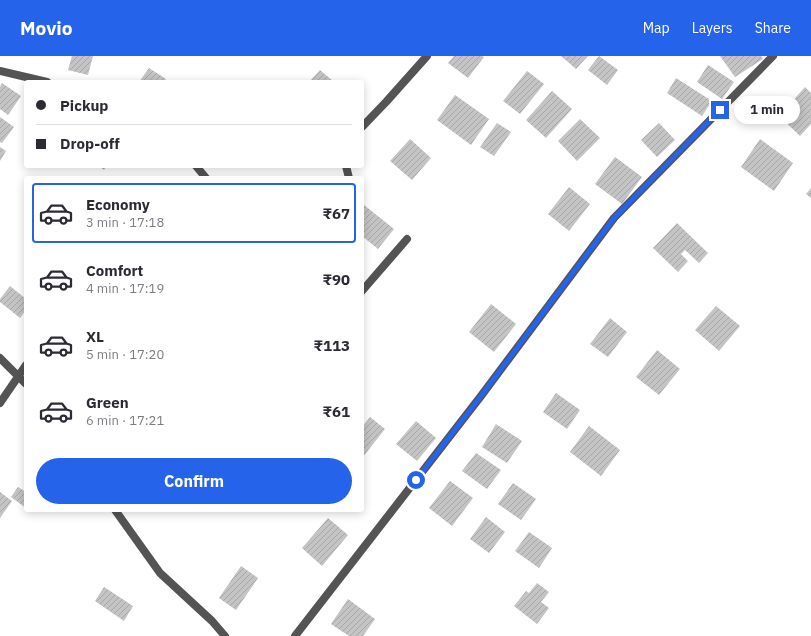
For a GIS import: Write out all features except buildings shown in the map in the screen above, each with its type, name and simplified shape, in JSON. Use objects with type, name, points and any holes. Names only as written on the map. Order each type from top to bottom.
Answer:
[{"type":"street","points":[[364,125],[427,56]]},
{"type":"street","points":[[295,636],[481,396],[614,218],[773,56]]},
{"type":"street","points":[[0,72],[38,80]]},
{"type":"street","points":[[198,168],[204,176]]},
{"type":"street","points":[[364,289],[407,239]]},
{"type":"street","points":[[0,358],[24,382]]},
{"type":"street","points":[[0,403],[24,368]]},
{"type":"street","points":[[117,512],[160,573],[225,636]]},
{"type":"route","points":[[416,480],[481,396],[614,218],[720,110]]}]
